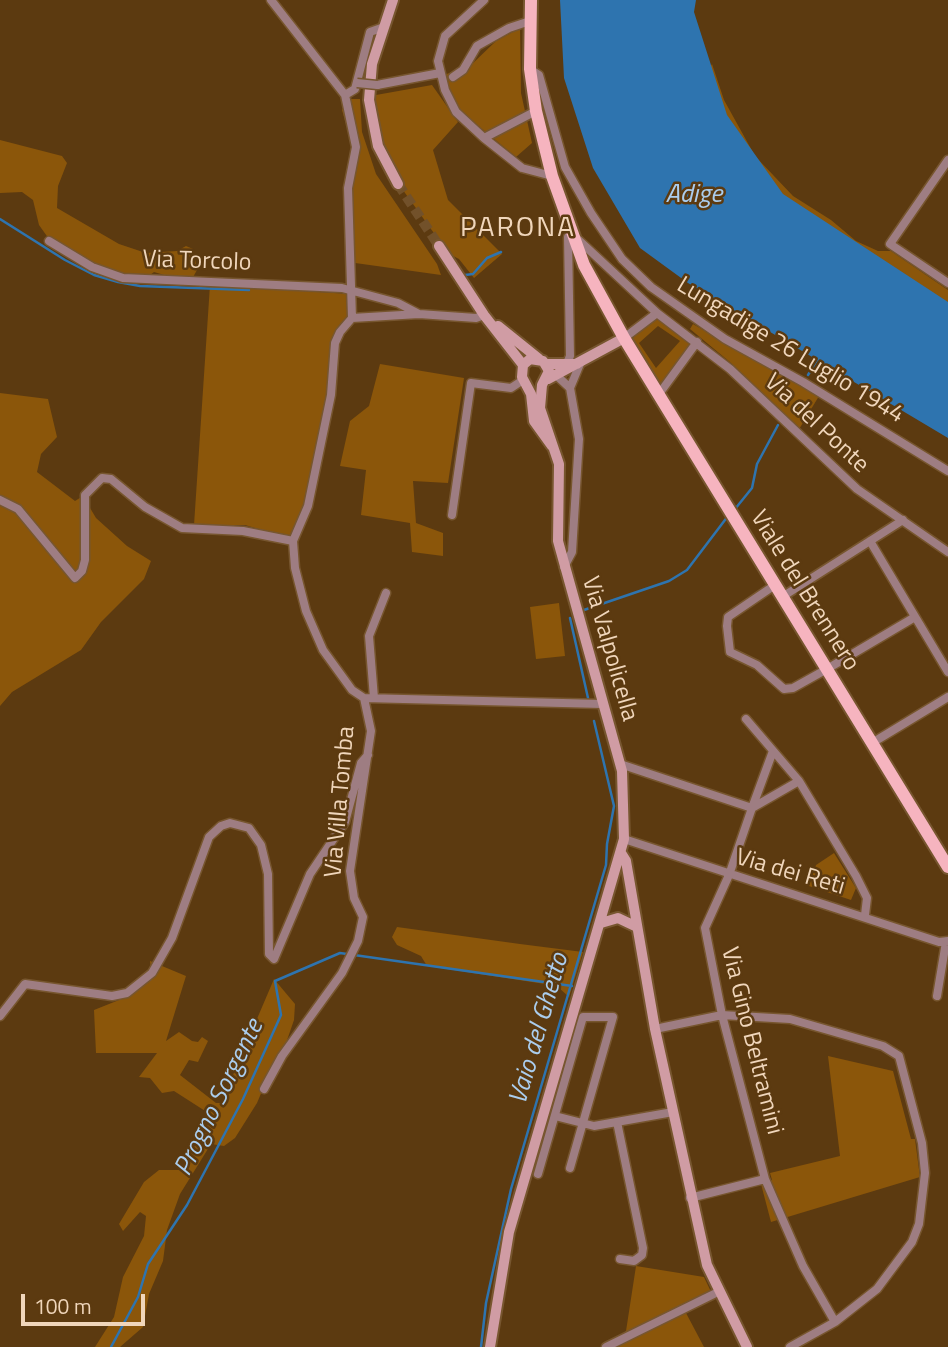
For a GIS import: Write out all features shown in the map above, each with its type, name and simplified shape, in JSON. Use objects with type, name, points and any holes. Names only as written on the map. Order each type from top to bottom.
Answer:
[{"type":"main road","points":[[393,0],[372,64],[369,100],[378,146],[398,184]]},
{"type":"main road","name":"Viale del Brennero","points":[[531,0],[530,69],[536,111],[552,176],[584,265],[624,338],[948,867]]},
{"type":"main road","points":[[439,246],[523,366],[524,382],[531,394],[535,424],[552,446]]},
{"type":"main road","points":[[487,318],[543,361],[549,380],[540,408],[561,481],[558,541],[564,567]]},
{"type":"main road","points":[[524,382],[533,387],[549,380],[624,338]]},
{"type":"main road","points":[[523,366],[530,359],[580,364]]},
{"type":"main road","name":"Via Valpolicella","points":[[491,1347],[509,1232],[624,839],[625,803],[620,764],[564,567]]},
{"type":"main road","points":[[621,853],[626,860],[655,1029],[690,1198],[707,1265],[747,1347]]},
{"type":"main road","points":[[601,923],[618,918],[637,927]]},
{"type":"street","points":[[271,0],[345,94],[355,147],[348,188],[352,318],[335,343],[327,418],[308,506],[293,541],[295,568],[312,630],[323,650],[361,697],[602,704]]},
{"type":"street","points":[[484,0],[458,20],[445,36],[438,61],[440,73],[456,111],[484,138],[523,168],[552,176]]},
{"type":"street","points":[[453,77],[463,70],[477,46],[509,28],[530,21]]},
{"type":"street","points":[[345,94],[352,93],[357,83],[370,32],[384,27]]},
{"type":"street","name":"Lungadige 26 Luglio 1944","points":[[530,69],[539,75],[565,167],[591,213],[622,259],[680,310],[948,471]]},
{"type":"street","points":[[357,83],[377,85],[440,73]]},
{"type":"street","points":[[484,138],[536,111]]},
{"type":"street","points":[[948,160],[890,244],[948,283]]},
{"type":"street","points":[[567,363],[570,356],[568,237],[571,233]]},
{"type":"street","name":"Via del Ponte","points":[[571,233],[657,313],[697,342],[857,489],[948,552]]},
{"type":"street","name":"Via Torcolo","points":[[49,241],[92,267],[123,278],[353,289],[398,303],[419,314]]},
{"type":"street","points":[[624,338],[657,313]]},
{"type":"street","points":[[352,318],[419,314],[487,318]]},
{"type":"street","points":[[659,394],[697,342]]},
{"type":"street","points":[[549,380],[570,388],[580,364]]},
{"type":"street","points":[[452,514],[471,383],[511,388],[524,382]]},
{"type":"street","name":"Via Valpolicella","points":[[564,567],[572,552],[578,484],[578,423],[570,388]]},
{"type":"street","points":[[0,500],[18,509],[75,578],[82,571],[85,559],[85,495],[102,478],[111,478],[145,507],[182,528],[243,531],[293,541]]},
{"type":"street","points":[[903,520],[870,541],[728,617],[730,652],[757,665],[784,689],[793,688],[915,617]]},
{"type":"street","points":[[870,541],[948,672]]},
{"type":"street","points":[[374,698],[369,636],[386,593]]},
{"type":"street","name":"Via Villa Tomba","points":[[264,1089],[282,1056],[342,973],[358,941],[363,916],[354,898],[350,871],[371,731],[361,697]]},
{"type":"street","points":[[872,743],[948,697]]},
{"type":"street","points":[[746,719],[799,781],[864,888],[867,898],[865,915]]},
{"type":"street","name":"Via Gino Beltramini","points":[[773,751],[729,875],[705,928],[722,1015],[765,1179],[803,1266],[835,1322]]},
{"type":"street","points":[[0,1016],[25,984],[112,996],[127,993],[152,974],[172,938],[209,837],[220,826],[230,823],[249,828],[261,845],[268,874],[269,954],[274,959],[310,874],[345,822],[361,763],[368,755]]},
{"type":"street","points":[[620,764],[752,808],[799,781]]},
{"type":"street","name":"Via dei Reti","points":[[624,839],[729,875],[947,941],[937,996]]},
{"type":"street","points":[[655,1029],[722,1015],[808,1022],[883,1046],[899,1056],[922,1143],[925,1173],[919,1224],[912,1242],[877,1289],[835,1322],[790,1347]]},
{"type":"street","points":[[538,1174],[583,1017],[613,1017],[570,1168]]},
{"type":"street","points":[[555,1116],[594,1126],[673,1112]]},
{"type":"street","points":[[617,1122],[643,1248],[642,1255],[634,1261],[620,1259]]},
{"type":"street","points":[[690,1198],[765,1179]]},
{"type":"street","points":[[607,1347],[718,1292]]},
{"type":"shaded area","points":[[520,28],[521,93],[532,143],[516,157],[459,110],[444,75],[471,65],[496,41]]},
{"type":"shaded area","points":[[712,64],[724,100],[755,156],[793,196],[831,220],[856,241],[878,251],[891,251],[948,290],[948,337],[839,241],[754,172],[706,73]]},
{"type":"shaded area","points":[[432,85],[458,122],[433,150],[448,200],[502,254],[474,278],[459,259],[449,254],[400,186],[383,153],[374,114],[376,95]]},
{"type":"shaded area","points":[[350,99],[360,99],[362,132],[376,174],[437,264],[441,275],[348,262],[346,217],[354,152],[342,110]]},
{"type":"shaded area","points":[[0,140],[62,156],[67,163],[58,186],[57,208],[119,244],[146,253],[177,251],[186,246],[193,249],[197,270],[192,279],[181,280],[154,272],[142,281],[129,280],[82,259],[49,239],[39,225],[33,200],[22,192],[0,193]]},
{"type":"shaded area","points":[[210,285],[350,294],[347,318],[335,341],[332,390],[313,482],[293,534],[285,537],[245,525],[194,525]]},
{"type":"shaded area","points":[[657,318],[693,343],[659,387],[630,340]],"holes":[[[658,326],[680,341],[656,368],[639,343]]]},
{"type":"shaded area","points":[[693,324],[819,396],[798,431],[731,363],[690,329]]},
{"type":"shaded area","points":[[380,364],[464,378],[448,483],[413,481],[416,523],[443,533],[443,556],[412,552],[410,523],[361,515],[366,470],[340,466],[350,421],[369,406]]},
{"type":"shaded area","points":[[0,393],[48,399],[57,437],[41,454],[37,472],[75,501],[83,496],[96,518],[127,546],[151,561],[144,579],[101,622],[81,650],[12,692],[0,706]]},
{"type":"shaded area","points":[[559,603],[565,656],[536,659],[530,607]]},
{"type":"shaded area","points":[[834,853],[856,888],[851,900],[809,886],[816,865]]},
{"type":"shaded area","points":[[397,927],[583,952],[569,997],[558,987],[545,984],[427,966],[421,956],[397,945],[392,937]]},
{"type":"shaded area","points":[[150,961],[186,976],[166,1041],[179,1032],[192,1041],[198,1042],[202,1037],[208,1041],[198,1062],[189,1060],[180,1075],[216,1103],[221,1103],[274,979],[295,1004],[294,1020],[284,1049],[270,1072],[257,1103],[235,1138],[224,1146],[211,1144],[180,1194],[167,1230],[163,1261],[149,1294],[143,1327],[120,1347],[95,1347],[114,1317],[123,1277],[144,1236],[146,1216],[140,1212],[123,1231],[119,1224],[144,1182],[159,1170],[180,1170],[213,1116],[174,1091],[162,1093],[150,1078],[139,1077],[157,1053],[96,1053],[94,1010],[124,998],[126,988],[132,988],[151,971]]},
{"type":"shaded area","points":[[828,1056],[893,1071],[911,1139],[915,1139],[920,1177],[771,1222],[761,1184],[772,1180],[770,1173],[840,1156]]},
{"type":"shaded area","points":[[636,1266],[704,1277],[713,1296],[686,1313],[704,1347],[607,1347],[626,1331]]},
{"type":"water","name":"Adige","points":[[560,0],[696,0],[694,12],[727,115],[783,194],[948,302],[948,438],[688,283],[640,248],[593,168],[564,78]]},
{"type":"waterway","points":[[0,219],[65,260],[94,275],[118,282],[140,286],[249,290]]},
{"type":"waterway","points":[[465,275],[473,274],[487,258],[501,252]]},
{"type":"waterway","name":"Vaio del Ghetto","points":[[808,375],[817,360]]},
{"type":"waterway","name":"Vaio del Ghetto","points":[[735,509],[752,488],[757,464],[778,425]]},
{"type":"waterway","name":"Vaio del Ghetto","points":[[584,610],[669,581],[687,570],[728,516]]},
{"type":"waterway","name":"Vaio del Ghetto","points":[[570,618],[588,698]]},
{"type":"waterway","name":"Vaio del Ghetto","points":[[481,1347],[486,1303],[511,1189],[606,865],[614,806],[594,721]]},
{"type":"waterway","name":"Progno Sorgente","points":[[111,1347],[138,1297],[148,1264],[187,1205],[243,1099],[281,1015],[275,981],[340,953],[572,986]]},
{"type":"tunnel","points":[[398,184],[439,246]]},
{"type":"district","name":"PARONA","points":[[518,229]]}]
